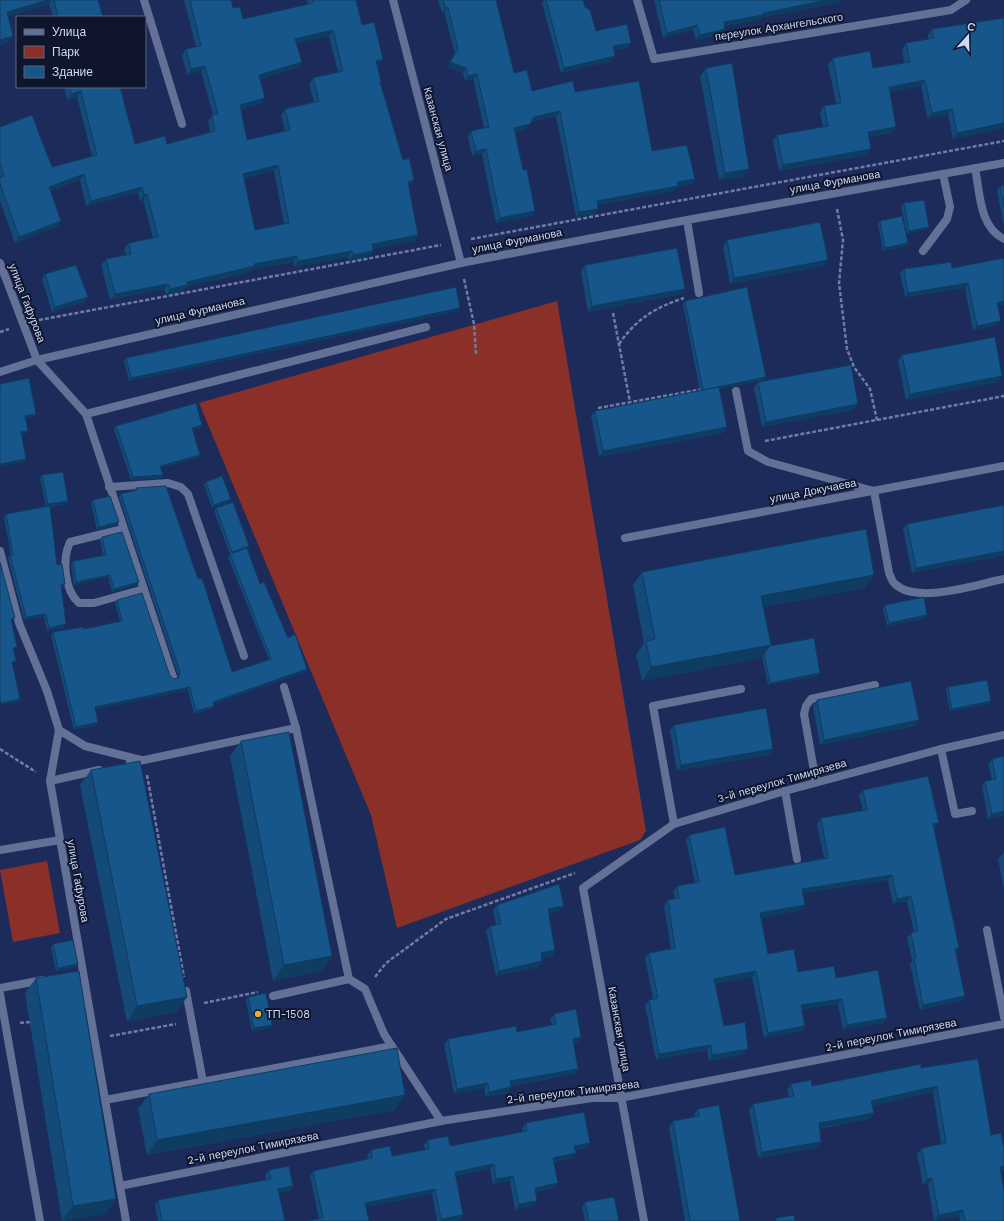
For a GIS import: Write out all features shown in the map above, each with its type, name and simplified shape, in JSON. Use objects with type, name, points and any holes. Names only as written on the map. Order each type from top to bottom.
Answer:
[{"type":"street","points":[[144,0],[182,124]]},
{"type":"street","name":"Казанская улица","points":[[393,0],[461,263]]},
{"type":"street","name":"переулок Архангельского","points":[[637,0],[654,59],[951,10],[966,0]]},
{"type":"street","name":"улица Фурманова","points":[[37,360],[461,263],[687,220],[1004,163]]},
{"type":"street","points":[[975,168],[986,222],[994,234],[1004,239]]},
{"type":"street","points":[[922,251],[947,219],[950,207],[943,174]]},
{"type":"street","points":[[687,220],[699,293]]},
{"type":"street","name":"улица Гафурова","points":[[0,263],[37,360],[0,372]]},
{"type":"street","points":[[86,414],[426,327]]},
{"type":"street","points":[[37,360],[86,414],[123,529],[174,677]]},
{"type":"street","points":[[736,391],[748,451],[768,462],[874,491],[889,573],[894,584],[904,590],[917,594],[932,594],[1004,579]]},
{"type":"street","name":"улица Докучаева","points":[[625,538],[1004,466]]},
{"type":"street","points":[[109,486],[168,483],[181,488],[188,494],[244,656]]},
{"type":"street","points":[[123,529],[70,542],[66,551],[64,565],[73,598],[79,603],[94,602],[144,589]]},
{"type":"street","name":"улица Гафурова","points":[[0,551],[20,623],[47,691],[58,730],[50,781],[80,974],[95,1039],[126,1221]]},
{"type":"street","points":[[816,782],[804,714],[806,706],[812,698],[875,684]]},
{"type":"street","points":[[284,687],[296,728],[349,979]]},
{"type":"street","points":[[674,824],[653,706],[741,689]]},
{"type":"street","points":[[122,765],[296,728]]},
{"type":"street","points":[[58,730],[85,746],[144,760]]},
{"type":"street","name":"3-й переулок Тимирязева","points":[[583,888],[674,824],[816,782],[941,749],[1004,735]]},
{"type":"street","points":[[941,749],[955,814],[972,811]]},
{"type":"street","points":[[50,781],[108,768]]},
{"type":"street","points":[[784,791],[797,859]]},
{"type":"street","points":[[0,850],[60,840]]},
{"type":"street","name":"Казанская улица","points":[[583,888],[620,1098],[644,1221]]},
{"type":"street","points":[[987,930],[1004,1017]]},
{"type":"street","points":[[0,988],[53,979]]},
{"type":"street","points":[[273,996],[349,979],[365,989],[384,1034],[441,1121]]},
{"type":"street","points":[[186,991],[203,1082]]},
{"type":"street","points":[[0,994],[40,1221]]},
{"type":"street","name":"2-й переулок Тимирязева","points":[[120,1186],[441,1121],[592,1098],[620,1098],[1004,1024]]},
{"type":"street","points":[[105,1100],[392,1046]]},
{"type":"path","points":[[23,324],[456,242],[1004,141]]},
{"type":"path","points":[[834,193],[843,240],[839,282],[846,349],[854,367],[870,389],[877,420]]},
{"type":"path","points":[[461,263],[474,324],[476,354]]},
{"type":"path","points":[[619,344],[630,328],[652,312],[699,293]]},
{"type":"path","points":[[613,313],[630,402]]},
{"type":"path","points":[[598,408],[705,388]]},
{"type":"path","points":[[747,444],[1004,396]]},
{"type":"path","points":[[0,748],[50,781]]},
{"type":"path","points":[[144,760],[186,991]]},
{"type":"path","points":[[365,989],[386,963],[446,919],[579,871]]},
{"type":"path","points":[[189,1006],[264,991],[273,996]]},
{"type":"path","points":[[95,1039],[192,1021]]},
{"type":"green space","points":[[557,301],[646,831],[640,840],[397,928],[371,815],[199,403]]},
{"type":"green space","points":[[47,861],[60,933],[13,942],[0,870]]},
{"type":"building","points":[[0,0],[48,0],[7,12],[13,36],[0,40]]},
{"type":"building","points":[[54,0],[98,0],[103,16],[58,16]]},
{"type":"building","points":[[190,0],[231,0],[233,8],[240,7],[243,19],[313,3],[313,0],[356,0],[362,25],[374,22],[383,59],[376,61],[380,82],[403,160],[409,158],[414,180],[408,182],[418,235],[372,244],[373,251],[353,255],[352,251],[298,261],[297,256],[254,264],[255,266],[187,282],[187,285],[170,289],[168,284],[115,294],[106,259],[131,254],[129,243],[158,237],[147,194],[144,195],[142,187],[91,201],[84,174],[49,187],[61,221],[19,237],[0,184],[0,177],[4,176],[0,164],[0,127],[32,115],[52,167],[97,155],[81,91],[71,94],[70,88],[120,88],[135,144],[165,136],[167,144],[215,131],[212,115],[218,114],[205,66],[191,69],[186,49],[201,46]],"holes":[[[333,30],[343,71],[313,78],[319,101],[285,109],[290,130],[247,140],[240,105],[265,98],[259,75],[302,62],[295,39]],[[278,165],[289,223],[255,230],[243,174]]]},
{"type":"building","points":[[443,0],[496,0],[514,73],[527,70],[532,91],[573,81],[575,92],[639,81],[652,151],[687,145],[695,179],[677,182],[678,186],[597,201],[598,209],[579,212],[560,111],[534,117],[530,124],[514,128],[523,170],[527,170],[535,211],[500,218],[486,149],[476,151],[471,131],[489,127],[477,74],[468,76],[466,68],[450,62],[458,49],[448,7],[445,8]]},
{"type":"building","points":[[546,0],[583,0],[585,7],[590,10],[596,31],[627,24],[631,43],[613,46],[615,56],[564,68]]},
{"type":"building","points":[[659,0],[827,0],[763,13],[763,15],[724,22],[725,29],[700,35],[697,25],[667,33]]},
{"type":"building","points":[[1004,18],[1004,123],[957,133],[952,109],[932,113],[925,80],[889,87],[896,127],[868,132],[871,149],[783,165],[777,135],[828,126],[824,106],[841,103],[833,58],[870,51],[873,68],[910,62],[906,43],[934,38],[932,29]]},
{"type":"building","points":[[732,63],[749,169],[725,173],[706,68]]},
{"type":"building","points":[[1000,186],[1004,186],[1004,206]]},
{"type":"building","points":[[924,200],[929,227],[909,231],[904,203]]},
{"type":"building","points":[[902,216],[908,243],[885,248],[880,221]]},
{"type":"building","points":[[820,222],[828,260],[734,278],[727,240]]},
{"type":"building","points":[[677,248],[685,289],[592,306],[585,265]]},
{"type":"building","points":[[1004,258],[1004,301],[997,303],[1001,321],[977,326],[968,283],[908,293],[904,269],[951,262],[952,268]]},
{"type":"building","points":[[76,265],[88,297],[55,307],[45,274]]},
{"type":"building","points":[[456,287],[460,308],[131,378],[126,358]]},
{"type":"building","points":[[747,287],[766,377],[703,390],[685,301]]},
{"type":"building","points":[[995,337],[1002,376],[910,394],[902,355]]},
{"type":"building","points":[[851,365],[858,404],[766,422],[758,382]]},
{"type":"building","points":[[29,378],[36,414],[25,416],[28,431],[21,432],[26,459],[0,464],[0,384]]},
{"type":"building","points":[[719,387],[727,427],[603,451],[595,411]]},
{"type":"building","points":[[196,403],[202,425],[192,428],[200,455],[160,466],[163,475],[133,477],[116,426]]},
{"type":"building","points":[[63,472],[68,501],[48,504],[42,475]]},
{"type":"building","points":[[222,476],[231,499],[214,505],[206,482]]},
{"type":"building","points":[[166,486],[198,579],[202,578],[232,672],[271,659],[230,554],[247,548],[260,584],[264,582],[288,638],[295,634],[307,669],[213,702],[214,706],[196,711],[190,687],[95,707],[98,722],[76,727],[53,632],[83,627],[84,629],[122,621],[117,600],[142,593],[170,676],[174,679],[179,678],[180,672],[121,494],[137,490],[136,488]]},
{"type":"building","points":[[110,496],[119,522],[99,527],[93,500]]},
{"type":"building","points":[[233,502],[249,546],[232,552],[216,508]]},
{"type":"building","points":[[1004,505],[1004,551],[916,568],[907,524]]},
{"type":"building","points":[[50,506],[57,565],[62,564],[65,584],[61,585],[66,624],[49,628],[46,614],[26,617],[10,555],[13,555],[6,514]]},
{"type":"building","points":[[866,529],[874,575],[761,596],[771,645],[651,667],[646,641],[655,639],[642,572]]},
{"type":"building","points":[[122,532],[139,582],[114,589],[110,575],[76,582],[73,561],[106,555],[102,537]]},
{"type":"building","points":[[0,562],[15,618],[11,619],[17,647],[13,648],[16,661],[12,662],[20,699],[1,703],[0,700]]},
{"type":"building","points":[[924,597],[927,615],[889,623],[885,605]]},
{"type":"building","points":[[814,638],[820,673],[770,683],[764,654],[770,646]]},
{"type":"building","points":[[987,680],[991,701],[952,709],[948,687]]},
{"type":"building","points":[[911,681],[919,720],[824,740],[817,700]]},
{"type":"building","points":[[766,708],[773,749],[681,765],[674,725]]},
{"type":"building","points":[[289,732],[332,956],[284,965],[241,741]]},
{"type":"building","points":[[1004,756],[1004,811],[992,814],[985,781],[996,779],[992,759]]},
{"type":"building","points":[[140,761],[187,997],[137,1006],[91,770]]},
{"type":"building","points":[[928,776],[939,823],[933,824],[959,948],[955,949],[965,996],[923,1005],[914,959],[916,958],[911,933],[918,931],[911,896],[897,899],[892,875],[802,889],[805,905],[760,913],[768,954],[794,949],[798,972],[834,966],[836,978],[878,970],[887,1018],[847,1025],[842,999],[801,1005],[805,1026],[768,1033],[756,971],[714,979],[724,1026],[745,1022],[748,1049],[712,1055],[711,1045],[659,1054],[649,1000],[658,998],[649,953],[675,948],[668,900],[679,898],[677,886],[699,882],[689,835],[725,827],[735,875],[828,858],[821,818],[867,810],[863,790]]},
{"type":"building","points":[[559,884],[564,906],[548,909],[555,950],[541,953],[542,961],[499,971],[490,926],[501,924],[497,905]]},
{"type":"building","points":[[73,940],[78,964],[58,968],[53,944]]},
{"type":"building","points":[[79,971],[116,1199],[73,1206],[36,978]]},
{"type":"building","name":"ТП-1508","points":[[266,993],[272,1025],[254,1028],[248,997]]},
{"type":"building","points":[[576,1009],[581,1037],[573,1039],[578,1069],[510,1081],[511,1087],[489,1092],[488,1083],[457,1089],[448,1039],[516,1026],[517,1032],[556,1024],[554,1014]]},
{"type":"building","points":[[397,1048],[405,1095],[157,1140],[149,1094]]},
{"type":"building","points":[[978,1059],[991,1135],[1001,1133],[1004,1148],[1004,1166],[1000,1167],[1004,1191],[1004,1221],[965,1221],[963,1210],[939,1215],[932,1178],[927,1179],[922,1148],[946,1143],[937,1086],[871,1101],[874,1113],[819,1123],[821,1142],[762,1152],[753,1104],[794,1096],[791,1084],[811,1080],[812,1086],[921,1064],[921,1068]]},
{"type":"building","points":[[719,1105],[740,1221],[690,1221],[673,1121],[699,1116],[698,1109]]},
{"type":"building","points":[[584,1112],[590,1143],[574,1146],[576,1153],[553,1158],[558,1183],[535,1188],[537,1201],[519,1204],[513,1176],[496,1179],[494,1164],[455,1172],[463,1215],[441,1219],[435,1189],[365,1203],[369,1221],[308,1221],[323,1218],[313,1171],[372,1158],[371,1150],[390,1146],[392,1156],[429,1149],[428,1140],[448,1136],[450,1146],[527,1131],[526,1123]]},
{"type":"building","points":[[289,1166],[293,1186],[278,1189],[285,1221],[162,1221],[158,1200],[271,1179],[269,1170]]},
{"type":"building","points":[[614,1197],[619,1221],[589,1221],[585,1202]]},
{"type":"building","points":[[794,1215],[795,1221],[776,1221],[776,1218]]},
{"type":"place","name":"ТП-1508","points":[[258,1014]]}]
